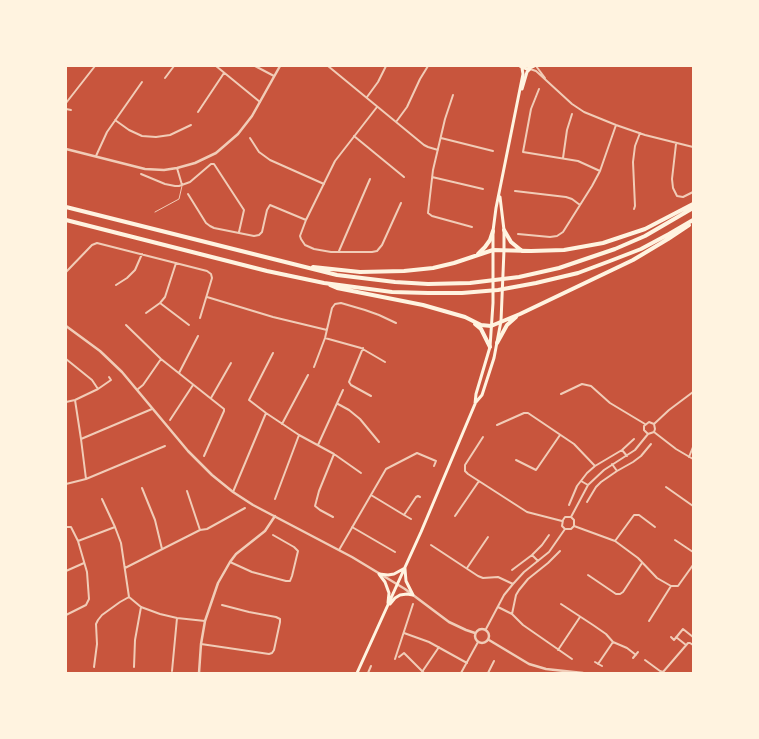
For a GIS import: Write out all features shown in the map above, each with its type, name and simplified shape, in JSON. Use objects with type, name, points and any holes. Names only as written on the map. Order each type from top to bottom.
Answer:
[{"type":"highway","points":[[293,264],[360,272],[404,272],[433,268],[493,250],[558,251],[603,243],[645,228],[693,204]]},
{"type":"highway","points":[[66,207],[338,275],[428,284],[470,282],[519,277],[559,268],[615,249],[645,236],[693,208]]},
{"type":"highway","points":[[66,220],[267,271],[324,283],[392,292],[420,293],[462,293],[498,290],[578,273],[641,249],[693,221]]},
{"type":"highway","points":[[324,283],[337,288],[423,305],[465,317],[481,325],[491,326],[520,314],[633,260],[668,240],[693,221]]},
{"type":"highway","points":[[504,230],[511,242],[522,250]]},
{"type":"highway","points":[[476,256],[487,245],[493,231]]},
{"type":"highway","points":[[497,343],[507,325],[520,314]]},
{"type":"highway","points":[[472,321],[481,329],[490,347]]},
{"type":"main road","points":[[475,404],[476,394],[490,347],[494,266],[493,231],[496,208],[519,98],[526,73],[535,66]]},
{"type":"main road","points":[[521,67],[530,69]]},
{"type":"main road","points":[[519,98],[523,72],[521,67]]},
{"type":"main road","points":[[357,673],[398,585],[475,404],[482,394],[494,358],[501,321],[504,264],[504,230],[499,194]]},
{"type":"main road","points":[[379,574],[394,574],[405,568]]},
{"type":"main road","points":[[405,568],[406,581],[414,595]]},
{"type":"main road","points":[[379,574],[389,593],[388,606]]},
{"type":"main road","points":[[388,606],[400,595],[414,595]]},
{"type":"street","points":[[66,103],[95,66]]},
{"type":"street","points":[[165,78],[174,66]]},
{"type":"street","points":[[216,66],[260,102]]},
{"type":"street","points":[[255,66],[274,76]]},
{"type":"street","points":[[66,149],[140,169],[156,170],[177,168],[202,160],[226,146],[244,127],[280,66]]},
{"type":"street","points":[[328,66],[424,145],[428,148],[438,150]]},
{"type":"street","points":[[366,98],[378,82],[386,66]]},
{"type":"street","points":[[396,122],[407,107],[428,66]]},
{"type":"street","points":[[535,66],[545,79]]},
{"type":"street","points":[[530,69],[536,71],[572,104],[582,111],[640,133],[676,144],[693,147]]},
{"type":"street","points":[[198,112],[224,73]]},
{"type":"street","points":[[96,156],[100,144],[142,82]]},
{"type":"street","points":[[539,89],[530,109],[523,152],[578,161],[600,171]]},
{"type":"street","points":[[453,95],[432,177],[428,214],[472,227]]},
{"type":"street","points":[[377,107],[338,156],[306,220],[300,236],[302,242],[314,249],[338,252],[372,252],[379,250],[402,203]]},
{"type":"street","points":[[66,109],[71,110]]},
{"type":"street","points":[[563,158],[572,114]]},
{"type":"street","points":[[115,120],[129,130],[142,136],[156,137],[170,135],[191,125]]},
{"type":"street","points":[[518,234],[557,236],[562,232],[600,171],[616,125]]},
{"type":"street","points":[[634,209],[636,206],[632,162],[635,146],[640,133]]},
{"type":"street","points":[[255,136],[251,139],[259,152],[270,160],[324,184]]},
{"type":"street","points":[[354,136],[404,177]]},
{"type":"street","points":[[441,138],[493,151]]},
{"type":"street","points":[[676,144],[672,179],[673,188],[677,196],[683,197],[693,192]]},
{"type":"street","points":[[141,174],[175,186],[190,182],[212,164],[216,165],[244,210],[239,232]]},
{"type":"street","points":[[177,168],[182,185]]},
{"type":"street","points":[[432,177],[483,189]]},
{"type":"street","points":[[338,252],[370,179]]},
{"type":"street","points":[[515,191],[566,197],[572,199],[580,205]]},
{"type":"street","points":[[188,194],[204,220],[210,226],[254,236],[259,235],[263,230],[268,207],[272,205],[306,220]]},
{"type":"street","points":[[66,272],[88,249],[95,244],[102,244],[207,271],[211,274],[212,279],[200,318]]},
{"type":"street","points":[[116,284],[135,270],[142,254]]},
{"type":"street","points":[[146,313],[160,303],[166,294],[176,263]]},
{"type":"street","points":[[207,296],[273,317],[327,330]]},
{"type":"street","points":[[160,303],[189,325]]},
{"type":"street","points":[[314,367],[325,338],[333,306],[339,303],[375,313],[396,323]]},
{"type":"street","points":[[126,325],[161,359],[224,408],[204,456]]},
{"type":"street","points":[[66,326],[108,358],[138,389],[197,461],[233,492],[340,550],[398,585],[414,595],[448,622],[476,633]]},
{"type":"street","points":[[179,373],[198,336]]},
{"type":"street","points":[[325,338],[363,348],[385,362]]},
{"type":"street","points":[[363,348],[349,382],[351,385],[371,396]]},
{"type":"street","points":[[273,353],[249,400],[282,424],[334,454],[361,473]]},
{"type":"street","points":[[66,358],[92,380],[98,389]]},
{"type":"street","points":[[138,389],[143,385],[161,359]]},
{"type":"street","points":[[212,398],[231,363]]},
{"type":"street","points":[[282,424],[308,375]]},
{"type":"street","points":[[66,402],[75,400],[98,389],[112,380],[110,377]]},
{"type":"street","points":[[561,394],[582,384],[591,386],[610,404],[645,424],[651,422],[654,424]]},
{"type":"street","points":[[170,420],[193,385]]},
{"type":"street","points":[[318,445],[338,404],[343,390]]},
{"type":"street","points":[[654,424],[669,410],[693,392]]},
{"type":"street","points":[[75,400],[86,479]]},
{"type":"street","points":[[338,404],[350,410],[360,419],[379,442]]},
{"type":"street","points":[[81,439],[153,408]]},
{"type":"street","points":[[233,492],[266,413]]},
{"type":"street","points":[[497,425],[524,413],[528,413],[574,444],[595,466]]},
{"type":"street","points":[[645,424],[644,430],[648,434]]},
{"type":"street","points":[[654,424],[654,432]]},
{"type":"street","points":[[571,518],[588,485],[596,476],[635,450],[648,434],[654,432]]},
{"type":"street","points":[[654,432],[693,459]]},
{"type":"street","points":[[275,499],[299,435]]},
{"type":"street","points":[[516,460],[536,470],[560,435]]},
{"type":"street","points":[[483,437],[466,462],[465,468],[468,474],[527,512],[562,521]]},
{"type":"street","points":[[569,505],[581,481],[595,466],[622,450],[634,439]]},
{"type":"street","points":[[587,502],[596,487],[616,471],[641,456],[651,444]]},
{"type":"street","points":[[66,484],[86,479],[164,446]]},
{"type":"street","points":[[689,457],[693,447]]},
{"type":"street","points":[[622,450],[627,456]]},
{"type":"street","points":[[340,550],[386,469],[417,453],[436,461],[434,466]]},
{"type":"street","points":[[333,517],[315,506],[319,491],[334,454]]},
{"type":"street","points":[[612,464],[616,471]]},
{"type":"street","points":[[455,516],[479,481]]},
{"type":"street","points":[[581,481],[588,485]]},
{"type":"street","points":[[142,488],[155,520],[162,549]]},
{"type":"street","points":[[666,488],[693,506]]},
{"type":"street","points":[[187,491],[200,530]]},
{"type":"street","points":[[371,495],[411,519]]},
{"type":"street","points":[[404,515],[416,497],[420,497]]},
{"type":"street","points":[[102,499],[121,542],[126,568],[129,598],[141,607],[160,614],[177,618],[205,621]]},
{"type":"street","points":[[126,568],[200,530],[207,529],[245,508]]},
{"type":"street","points":[[615,541],[634,515],[639,515],[655,527]]},
{"type":"street","points":[[199,673],[200,644],[205,621],[218,583],[230,562],[243,548],[265,531],[275,516]]},
{"type":"street","points":[[562,521],[565,517],[571,518],[574,522],[574,526]]},
{"type":"street","points":[[562,521],[562,526],[565,529]]},
{"type":"street","points":[[565,529],[571,529],[574,526]]},
{"type":"street","points":[[574,526],[615,541],[632,552],[657,578],[671,586],[678,586],[693,565]]},
{"type":"street","points":[[66,527],[71,527],[78,541],[87,572],[89,602],[66,615]]},
{"type":"street","points":[[78,541],[115,527]]},
{"type":"street","points":[[352,527],[395,552]]},
{"type":"street","points":[[486,629],[513,584],[524,572],[549,552],[565,529]]},
{"type":"street","points":[[230,562],[252,572],[290,581],[298,551],[294,547],[273,535]]},
{"type":"street","points":[[512,570],[532,555],[549,535]]},
{"type":"street","points":[[467,568],[488,537]]},
{"type":"street","points":[[675,540],[693,552]]},
{"type":"street","points":[[431,545],[483,578],[498,577],[513,584]]},
{"type":"street","points":[[512,614],[516,595],[519,590],[528,579],[560,551]]},
{"type":"street","points":[[532,555],[538,561]]},
{"type":"street","points":[[66,571],[84,563]]},
{"type":"street","points":[[588,575],[616,594],[620,594],[623,592],[642,563]]},
{"type":"street","points":[[649,621],[671,586]]},
{"type":"street","points":[[94,668],[97,644],[96,624],[98,620],[102,615],[120,602],[129,598]]},
{"type":"street","points":[[395,658],[413,604]]},
{"type":"street","points":[[561,604],[606,634],[613,642],[627,648],[636,655]]},
{"type":"street","points":[[200,644],[269,654],[274,650],[280,619],[222,605]]},
{"type":"street","points":[[134,667],[135,640],[141,607]]},
{"type":"street","points":[[498,607],[512,614],[523,625],[572,659]]},
{"type":"street","points":[[558,650],[580,617]]},
{"type":"street","points":[[172,670],[177,618]]},
{"type":"street","points":[[478,642],[475,638],[476,633],[479,629],[486,629]]},
{"type":"street","points":[[486,629],[490,635],[489,640]]},
{"type":"street","points":[[645,660],[663,672],[693,638],[683,629],[674,640],[671,637]]},
{"type":"street","points":[[404,633],[429,642],[467,663]]},
{"type":"street","points":[[676,637],[686,645]]},
{"type":"street","points":[[478,642],[484,643],[489,640]]},
{"type":"street","points":[[489,640],[529,664],[546,669],[583,673]]},
{"type":"street","points":[[461,673],[478,642]]},
{"type":"street","points":[[598,664],[613,642]]},
{"type":"street","points":[[690,642],[693,645]]},
{"type":"street","points":[[399,657],[404,653],[423,672],[439,647]]},
{"type":"street","points":[[633,658],[638,652]]},
{"type":"street","points":[[492,673],[488,672],[494,661]]},
{"type":"street","points":[[595,662],[602,666]]},
{"type":"street","points":[[368,673],[371,666]]},
{"type":"lane","points":[[155,212],[179,199],[182,185]]}]
